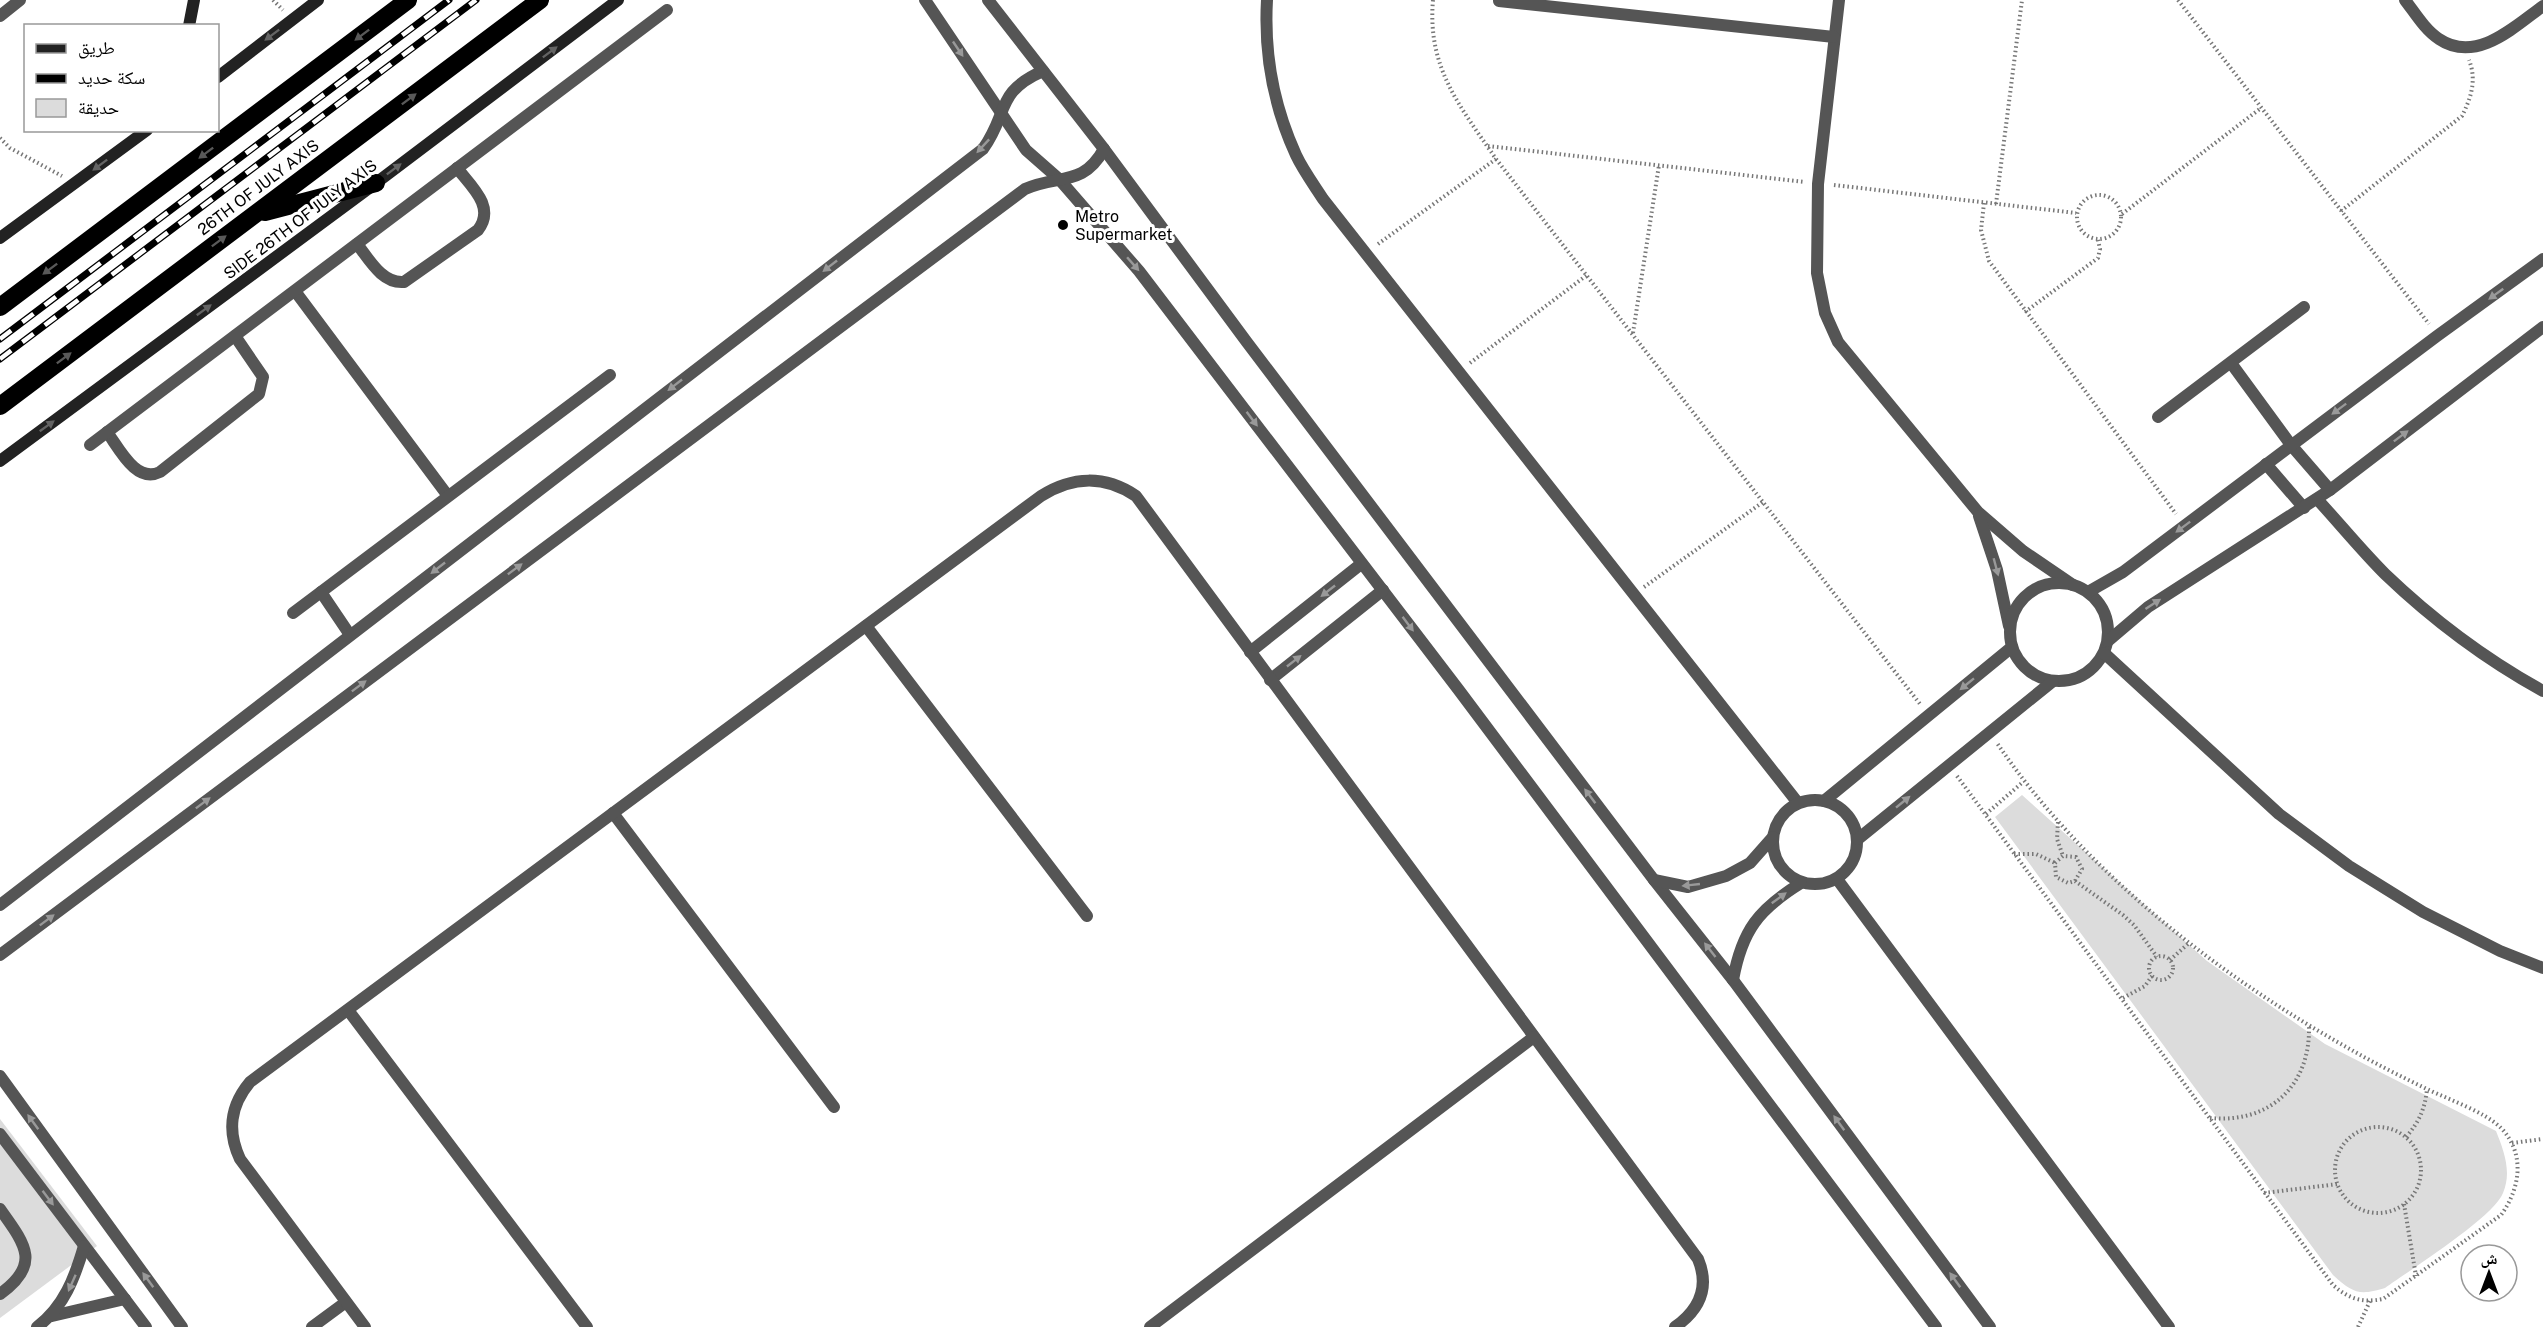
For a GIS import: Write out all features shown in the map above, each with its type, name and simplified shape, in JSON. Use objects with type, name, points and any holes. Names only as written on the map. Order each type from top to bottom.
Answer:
[{"type":"highway","points":[[0,307],[408,0]]},
{"type":"highway","name":"26TH OF JULY AXIS","points":[[0,406],[540,0]]},
{"type":"highway","points":[[254,215],[376,183]]},
{"type":"main road","points":[[189,24],[195,0]]},
{"type":"main road","points":[[219,76],[318,0]]},
{"type":"main road","name":"SIDE 26TH OF JULY AXIS","points":[[0,461],[376,183],[618,0]]},
{"type":"main road","points":[[0,238],[144,132]]},
{"type":"street","points":[[0,16],[20,0]]},
{"type":"street","points":[[925,0],[1026,150],[1059,179],[1139,271],[1383,590],[1936,1327]]},
{"type":"street","points":[[988,0],[1104,148],[1246,341],[1654,880],[1733,980],[1990,1327]]},
{"type":"street","points":[[1267,0],[1265,29],[1274,94],[1296,156],[1323,199],[1798,803]]},
{"type":"street","points":[[1839,0],[1818,184],[1817,273],[1825,313],[1838,342],[1978,512],[2023,551],[2073,585],[2088,592],[2098,601],[2109,627],[2108,641],[2096,666],[2083,675],[2069,680],[2054,681],[2028,670],[2018,659],[2012,647],[1997,570],[1978,512]]},
{"type":"street","points":[[2405,0],[2423,24],[2440,40],[2462,48],[2486,45],[2543,6]]},
{"type":"street","points":[[1499,1],[1833,37]]},
{"type":"street","points":[[90,445],[667,10]]},
{"type":"street","points":[[0,905],[983,148],[993,134],[1011,91],[1024,79],[1042,70]]},
{"type":"street","points":[[0,955],[1024,189],[1082,174],[1095,165],[1104,148]]},
{"type":"street","points":[[357,244],[387,279],[404,282],[478,230],[484,219],[484,206],[457,168]]},
{"type":"street","points":[[2088,592],[2123,572],[2543,259]]},
{"type":"street","points":[[295,291],[448,496]]},
{"type":"street","points":[[2158,417],[2304,307]]},
{"type":"street","points":[[2108,641],[2148,607],[2330,490],[2543,327]]},
{"type":"street","points":[[107,432],[137,471],[149,475],[160,472],[259,394],[263,377],[235,336]]},
{"type":"street","points":[[2231,363],[2291,445],[2330,490]]},
{"type":"street","points":[[293,613],[610,375]]},
{"type":"street","points":[[2266,464],[2304,508]]},
{"type":"street","points":[[358,1325],[346,1302],[240,1159],[231,1133],[235,1106],[250,1083],[1046,492],[1064,484],[1091,480],[1114,484],[1136,496],[1698,1259],[1704,1280],[1700,1301],[1687,1318],[1676,1327]]},
{"type":"street","points":[[2317,499],[2383,572],[2417,603],[2491,659],[2543,691]]},
{"type":"street","points":[[1250,652],[1361,564]]},
{"type":"street","points":[[2010,630],[2014,613],[2024,598],[2038,588],[2055,583],[2073,585]]},
{"type":"street","points":[[1270,680],[1383,590]]},
{"type":"street","points":[[321,592],[350,635]]},
{"type":"street","points":[[866,626],[1087,916]]},
{"type":"street","points":[[1824,801],[2012,647]]},
{"type":"street","points":[[2104,653],[2280,814],[2349,866],[2423,912],[2500,951],[2543,968]]},
{"type":"street","points":[[1858,839],[2054,681]]},
{"type":"street","points":[[1811,800],[1824,801],[1843,810],[1851,818],[1858,839],[1853,862],[1837,879],[1813,885],[1801,883],[1788,876],[1779,865],[1773,851],[1773,837],[1777,823],[1786,811],[1798,803],[1811,800]]},
{"type":"street","points":[[613,813],[834,1107]]},
{"type":"street","points":[[1654,880],[1688,887],[1726,876],[1750,863],[1773,837]]},
{"type":"street","points":[[1837,879],[2169,1327]]},
{"type":"street","points":[[1733,980],[1738,952],[1759,916],[1774,900],[1801,883]]},
{"type":"street","points":[[348,1010],[587,1327]]},
{"type":"street","points":[[1149,1327],[1534,1037]]},
{"type":"street","points":[[0,1076],[183,1327]]},
{"type":"street","points":[[0,1134],[146,1327]]},
{"type":"street","points":[[0,1209],[23,1240],[26,1258],[21,1277],[14,1285],[0,1294]]},
{"type":"street","points":[[37,1327],[52,1316],[70,1287],[84,1245]]},
{"type":"street","points":[[52,1316],[125,1299]]},
{"type":"street","points":[[312,1327],[346,1302]]},
{"type":"path","points":[[1433,0],[1431,23],[1440,68],[1461,109],[1496,159],[1929,715]]},
{"type":"path","points":[[1996,204],[2022,0]]},
{"type":"path","points":[[2178,0],[2437,336]]},
{"type":"path","points":[[2341,211],[2462,116],[2470,100],[2473,82],[2470,64],[2462,48]]},
{"type":"path","points":[[2122,214],[2262,108]]},
{"type":"path","points":[[0,138],[10,148],[76,183]]},
{"type":"path","points":[[1487,146],[2076,213]]},
{"type":"path","points":[[1366,253],[1496,159]]},
{"type":"path","points":[[1633,335],[1659,165]]},
{"type":"path","points":[[2099,194],[2110,197],[2118,204],[2122,214],[2119,227],[2111,236],[2098,240],[2086,236],[2078,226],[2076,213],[2080,203],[2089,196],[2099,194]]},
{"type":"path","points":[[1984,203],[1981,230],[1985,251],[1995,270],[2184,526]]},
{"type":"path","points":[[2025,312],[2098,258],[2100,249],[2098,240]]},
{"type":"path","points":[[1459,371],[1587,275]]},
{"type":"path","points":[[1634,594],[1763,502]]},
{"type":"path","points":[[1949,765],[2333,1285],[2343,1294],[2356,1300],[2383,1299],[2501,1215],[2510,1203],[2516,1188],[2518,1173],[2517,1158],[2512,1143],[2499,1126],[2308,1025],[2228,971],[2190,942],[2144,904],[2058,821],[2023,782],[1989,733]]},
{"type":"path","points":[[1986,814],[2023,782]]},
{"type":"path","points":[[2058,821],[2057,839],[2063,856]]},
{"type":"path","points":[[2014,854],[2036,854],[2055,863]]},
{"type":"path","points":[[2063,856],[2076,857],[2080,863],[2080,876],[2068,883],[2056,877],[2055,863],[2063,856]]},
{"type":"path","points":[[2075,881],[2123,915],[2157,957]]},
{"type":"path","points":[[2170,960],[2190,942]]},
{"type":"path","points":[[2123,998],[2145,986],[2152,976],[2151,963],[2157,957],[2162,956],[2170,960],[2171,975],[2162,980],[2152,976]]},
{"type":"path","points":[[2209,1118],[2225,1119],[2248,1116],[2270,1106],[2283,1096],[2301,1071],[2309,1040],[2308,1025]]},
{"type":"path","points":[[2406,1137],[2417,1124],[2425,1107],[2427,1089]]},
{"type":"path","points":[[2379,1127],[2391,1129],[2406,1137],[2417,1151],[2421,1162],[2421,1174],[2418,1185],[2404,1204],[2386,1212],[2366,1210],[2349,1200],[2338,1184],[2336,1160],[2340,1149],[2357,1132],[2379,1127]]},
{"type":"path","points":[[2512,1143],[2543,1138]]},
{"type":"path","points":[[2264,1192],[2338,1184]]},
{"type":"path","points":[[2404,1204],[2416,1276]]},
{"type":"path","points":[[2358,1327],[2370,1301]]},
{"type":"green space","points":[[2022,795],[2207,961],[2325,1044],[2496,1131],[2504,1154],[2507,1177],[2503,1193],[2496,1203],[2468,1229],[2385,1288],[2369,1292],[2357,1291],[2333,1275],[1995,817]]},
{"type":"green space","points":[[0,1119],[97,1246],[0,1318]]},
{"type":"railway","points":[[0,339],[449,0]]},
{"type":"railway","points":[[0,359],[476,0]]},
{"type":"place","name":"Metro Supermarket","points":[[1063,225]]}]
